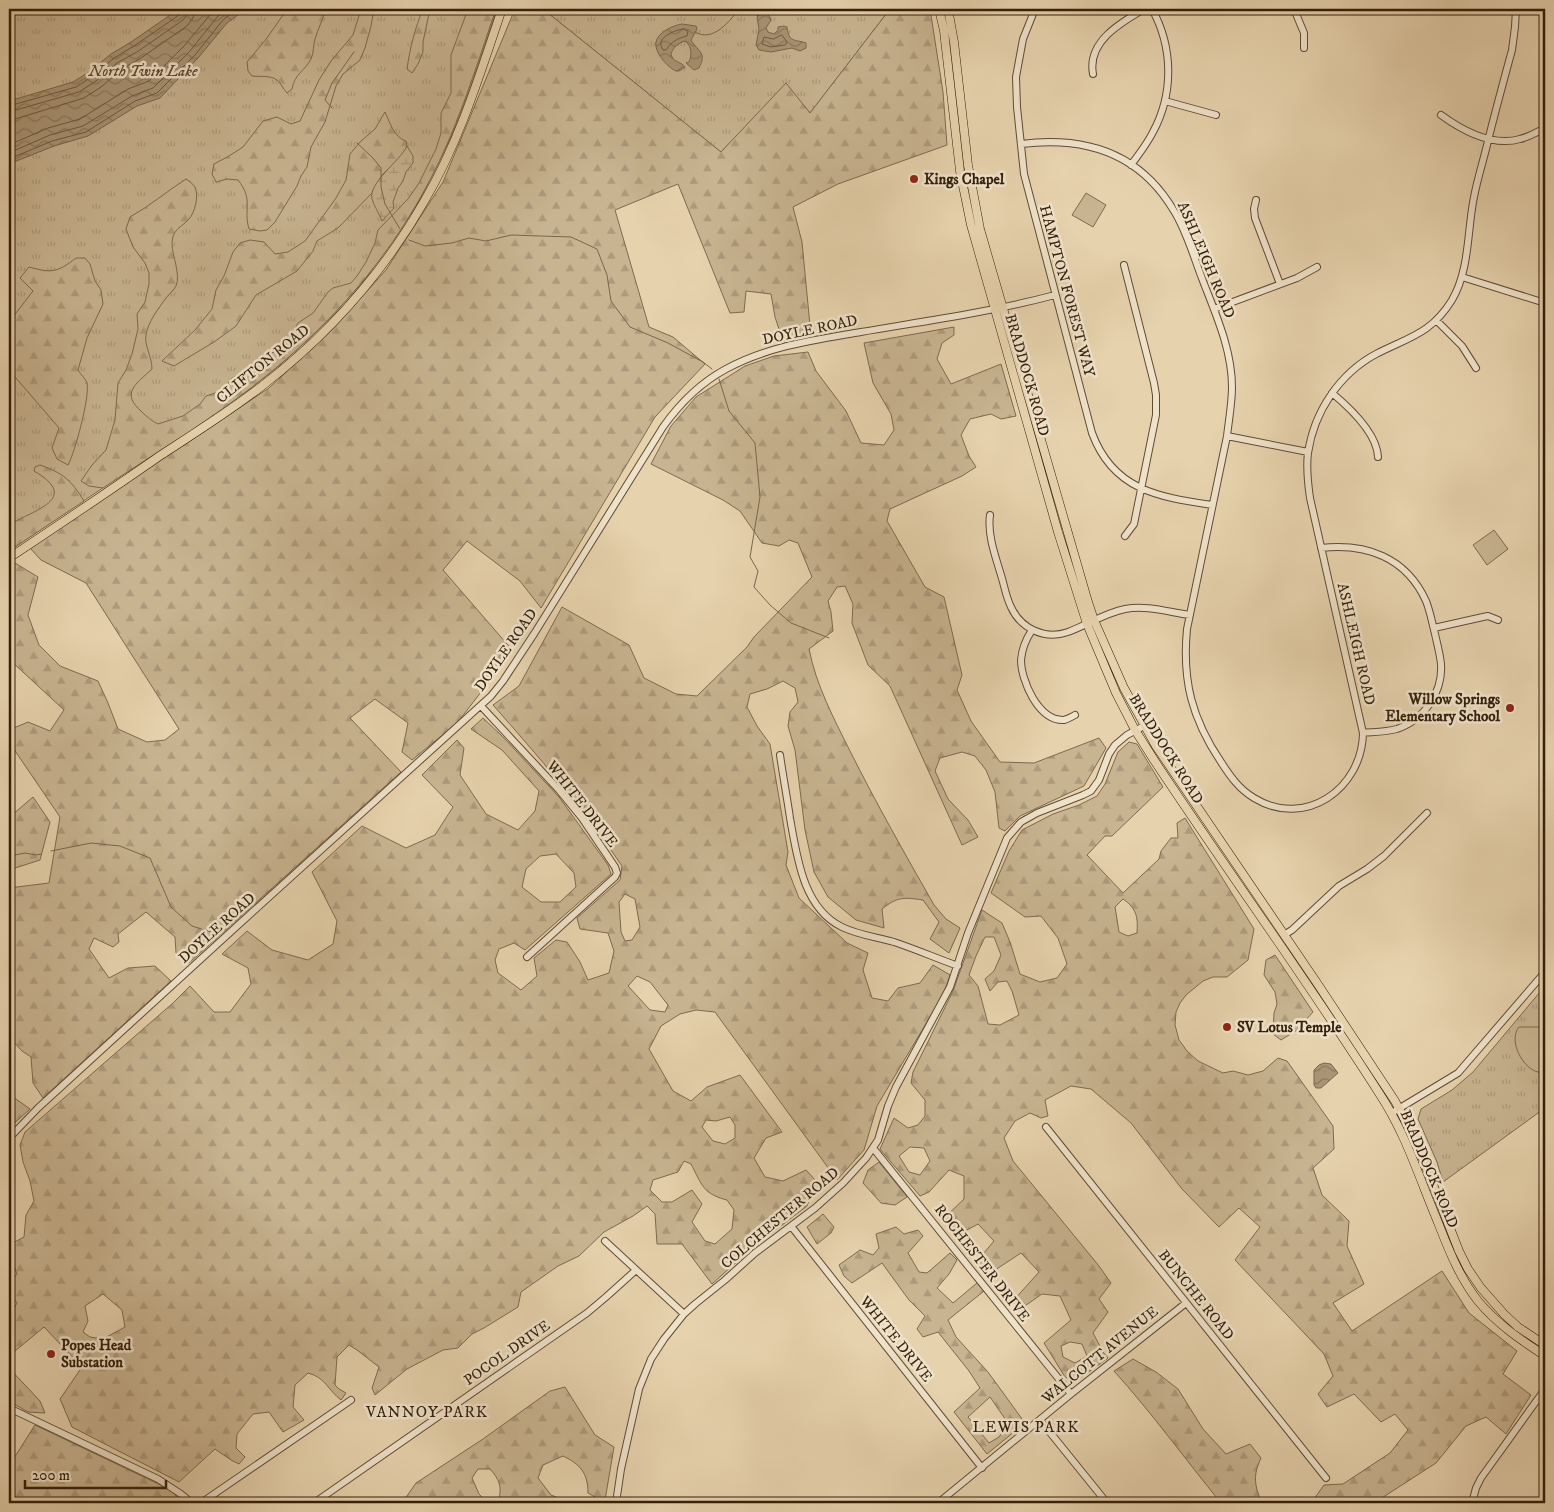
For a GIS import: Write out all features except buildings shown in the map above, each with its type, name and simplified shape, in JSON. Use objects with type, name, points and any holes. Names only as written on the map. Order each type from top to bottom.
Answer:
[{"type":"main road","name":"CLIFTON ROAD","points":[[9,558],[261,387],[306,349],[354,301],[397,245],[447,159],[470,104],[502,9]]},
{"type":"main road","name":"BRADDOCK ROAD","points":[[939,9],[944,31],[963,189],[973,235],[998,308],[1094,620],[1124,688],[1172,772],[1400,1109],[1416,1141],[1459,1251],[1468,1269],[1481,1288],[1504,1314],[1518,1327],[1545,1345]]},
{"type":"main road","name":"BRADDOCK ROAD","points":[[948,9],[952,25],[971,186],[998,308],[1067,564],[1086,624],[1116,693],[1135,730],[1173,790],[1320,1004],[1392,1113],[1449,1251],[1465,1282],[1495,1319],[1522,1341],[1545,1356]]},
{"type":"street","name":"HAMPTON FOREST WAY","points":[[1035,9],[1023,39],[1016,76],[1016,107],[1026,183],[1096,445],[1104,459],[1115,472],[1130,484],[1167,497],[1212,506]]},
{"type":"street","points":[[1093,74],[1092,58],[1104,39],[1121,23],[1144,9]]},
{"type":"street","points":[[1132,165],[1154,131],[1165,102],[1168,78],[1167,53],[1161,27],[1152,9]]},
{"type":"street","points":[[1295,9],[1304,33],[1304,48]]},
{"type":"street","name":"ASHLEIGH ROAD","points":[[1021,144],[1051,141],[1079,144],[1107,152],[1132,165],[1156,186],[1175,211],[1183,228],[1226,343],[1231,373],[1231,404],[1227,436],[1190,615],[1185,656],[1187,685],[1192,706],[1202,732],[1235,783],[1247,794],[1267,804],[1288,808],[1310,806],[1325,800],[1344,785],[1354,772],[1360,757],[1363,733],[1308,484],[1308,452],[1314,427],[1320,412],[1332,394],[1359,365],[1376,354],[1415,336],[1436,320],[1451,300],[1462,277],[1466,261],[1474,195],[1512,50],[1516,9]]},
{"type":"street","points":[[1165,102],[1216,115]]},
{"type":"street","points":[[1441,115],[1465,131],[1488,139],[1513,141],[1527,137],[1545,128]]},
{"type":"street","points":[[1256,200],[1255,218],[1280,284]]},
{"type":"street","points":[[1124,265],[1156,395],[1156,415],[1134,524],[1125,536]]},
{"type":"street","points":[[1214,309],[1297,278],[1317,267]]},
{"type":"street","points":[[1462,277],[1545,303]]},
{"type":"street","name":"DOYLE ROAD","points":[[14,1134],[38,1108],[481,706],[504,681],[663,427],[695,390],[726,369],[756,355],[779,348],[998,308],[1055,295]]},
{"type":"street","points":[[1436,320],[1462,346],[1476,368]]},
{"type":"street","points":[[1332,394],[1349,408],[1374,440],[1378,447],[1378,457]]},
{"type":"street","points":[[1227,436],[1308,452]]},
{"type":"street","points":[[990,515],[989,531],[1008,602],[1020,621],[1032,630],[1048,634],[1060,634],[1115,612],[1135,608],[1190,615]]},
{"type":"street","points":[[1321,548],[1346,546],[1364,549],[1384,557],[1399,566],[1411,577],[1422,593],[1429,608],[1434,628],[1441,670],[1438,688],[1430,704],[1418,717],[1404,726],[1391,730],[1363,733]]},
{"type":"street","points":[[1434,628],[1488,616],[1498,620]]},
{"type":"street","points":[[1032,630],[1024,646],[1021,661],[1024,678],[1032,698],[1044,711],[1053,717],[1063,720],[1075,715]]},
{"type":"street","name":"WHITE DRIVE","points":[[481,706],[559,790],[582,818],[617,872],[615,877],[527,957]]},
{"type":"street","name":"COLCHESTER ROAD","points":[[616,1503],[621,1469],[642,1380],[656,1350],[684,1314],[755,1253],[815,1208],[843,1183],[874,1148],[893,1093],[946,996],[990,876],[1011,832],[1021,822],[1037,813],[1083,796],[1091,791],[1099,780],[1112,749],[1118,742],[1144,726]]},
{"type":"street","points":[[780,755],[796,853],[803,880],[824,914],[844,928],[900,944],[958,966]]},
{"type":"street","points":[[1284,935],[1292,930],[1339,886],[1366,870],[1384,856],[1427,813]]},
{"type":"street","points":[[1392,1113],[1458,1073],[1545,972]]},
{"type":"street","name":"BUNCHE ROAD","points":[[1046,1127],[1326,1478]]},
{"type":"street","name":"ROCHESTER DRIVE","points":[[874,1148],[1071,1394]]},
{"type":"street","name":"WHITE DRIVE","points":[[791,1226],[982,1468]]},
{"type":"street","points":[[605,1241],[684,1314]]},
{"type":"street","name":"POCOL DRIVE","points":[[314,1503],[587,1313],[636,1270]]},
{"type":"street","name":"WALCOTT AVENUE","points":[[938,1503],[1186,1303]]},
{"type":"street","points":[[1472,1503],[1481,1478],[1545,1389]]},
{"type":"street","points":[[201,1503],[351,1400]]},
{"type":"street","points":[[9,1408],[158,1479],[192,1503]]},
{"type":"street","points":[[1040,1420],[1107,1503]]},
{"type":"green space","points":[[9,9],[497,9],[470,89],[450,139],[415,209],[399,229],[367,277],[346,303],[281,364],[250,389],[9,551]]},
{"type":"green space","points":[[290,9],[326,9],[315,39],[311,59],[295,79],[292,89],[287,93],[274,78],[252,76],[248,71],[247,62],[283,15]]},
{"type":"green space","points":[[361,9],[374,9],[365,48],[360,60],[343,74],[336,86],[325,122],[311,147],[307,167],[275,222],[267,230],[249,229],[247,222],[247,199],[243,187],[238,180],[227,179],[216,182],[212,174],[214,164],[243,147],[263,121],[277,117],[291,124],[300,121],[319,80],[331,61],[353,35]]},
{"type":"green space","points":[[423,9],[430,9],[423,42],[423,52],[412,73],[407,69],[408,61],[415,31]]},
{"type":"green space","points":[[468,9],[496,9],[446,147],[409,217],[375,266],[336,311],[294,353],[210,418],[103,488],[89,486],[81,481],[106,450],[115,420],[118,383],[126,370],[132,354],[138,329],[137,314],[145,302],[149,284],[149,273],[145,263],[133,247],[126,229],[130,217],[186,179],[195,187],[196,204],[193,212],[189,219],[175,232],[172,239],[177,276],[176,286],[151,320],[147,330],[146,343],[152,369],[136,384],[131,394],[135,405],[158,424],[183,416],[200,404],[206,396],[221,391],[231,379],[260,358],[276,351],[292,335],[298,323],[313,313],[328,292],[333,288],[351,283],[357,276],[375,243],[378,230],[408,199],[419,183],[436,149],[441,133],[441,113],[451,93],[451,55]]},
{"type":"green space","points":[[515,9],[543,9],[721,152],[786,83],[810,113],[890,9],[930,9],[943,92],[947,145],[838,184],[793,207],[802,242],[811,336],[783,341],[775,317],[771,294],[746,291],[744,312],[730,313],[678,184],[615,210],[649,327],[673,337],[705,364],[655,417],[541,608],[520,581],[467,541],[443,570],[513,651],[457,723],[412,760],[402,752],[408,723],[375,699],[350,718],[401,772],[189,963],[176,953],[175,937],[146,912],[118,934],[119,942],[113,947],[94,938],[89,949],[109,978],[128,968],[155,966],[171,981],[43,1098],[33,1083],[31,1057],[9,1039],[9,888],[49,883],[60,817],[9,742],[9,730],[28,722],[50,731],[64,710],[9,661],[9,561],[38,577],[28,615],[39,645],[60,666],[98,681],[118,729],[147,742],[165,740],[179,729],[86,583],[41,560],[30,548],[269,388],[332,330],[386,270],[443,182]]},
{"type":"green space","points":[[543,9],[890,9],[810,113],[786,84],[721,152]]},
{"type":"green space","points":[[385,112],[393,129],[398,136],[406,141],[407,146],[404,153],[382,175],[372,193],[338,228],[317,241],[313,251],[297,271],[256,295],[236,326],[214,342],[174,366],[162,361],[195,330],[212,309],[216,290],[224,276],[233,252],[240,243],[250,240],[264,242],[275,254],[288,252],[305,241],[336,198],[346,180],[350,154],[375,129]]},
{"type":"green space","points":[[407,146],[413,156],[413,163],[398,188],[393,202],[394,208],[382,221],[373,202],[372,193],[379,179]]},
{"type":"green space","points":[[1086,193],[1106,205],[1093,227],[1072,215]]},
{"type":"green space","points":[[76,258],[85,258],[90,264],[95,281],[101,290],[103,304],[87,338],[78,370],[87,383],[86,400],[81,424],[68,465],[57,459],[52,448],[59,428],[10,371],[9,322],[33,291],[20,278],[29,267],[49,271],[64,267]]},
{"type":"green space","points":[[954,327],[954,335],[942,343],[937,359],[951,384],[1001,364],[1016,416],[1001,419],[991,414],[970,419],[961,435],[969,456],[976,467],[962,476],[890,509],[887,521],[925,587],[944,597],[962,675],[957,690],[971,721],[1000,762],[1034,763],[1099,738],[1106,748],[1084,786],[1020,816],[1005,831],[999,828],[995,792],[986,770],[975,756],[962,752],[940,758],[935,771],[948,799],[968,820],[978,837],[962,845],[890,686],[868,665],[852,623],[853,604],[845,586],[837,587],[828,601],[833,631],[809,649],[816,676],[832,714],[860,770],[934,905],[946,919],[960,928],[949,953],[930,939],[939,922],[923,900],[901,899],[887,905],[882,909],[884,928],[856,920],[828,897],[814,872],[805,830],[795,750],[788,726],[790,712],[798,702],[795,688],[783,681],[767,689],[750,694],[747,707],[757,726],[770,744],[788,852],[786,865],[799,898],[847,943],[868,953],[863,970],[872,998],[888,1001],[898,988],[920,983],[933,965],[950,975],[943,995],[877,1106],[864,1150],[837,1180],[715,1012],[696,1010],[680,1014],[661,1026],[649,1049],[673,1091],[691,1101],[707,1087],[740,1075],[782,1132],[766,1138],[754,1158],[765,1177],[783,1181],[806,1170],[816,1181],[807,1206],[752,1248],[712,1284],[682,1244],[657,1244],[655,1214],[647,1206],[604,1232],[579,1256],[558,1266],[521,1292],[518,1307],[472,1334],[458,1348],[443,1350],[407,1369],[375,1395],[372,1388],[379,1367],[349,1345],[337,1357],[335,1385],[346,1393],[341,1400],[322,1381],[308,1373],[295,1385],[293,1407],[304,1420],[283,1432],[269,1412],[253,1414],[237,1434],[236,1448],[245,1457],[239,1464],[215,1449],[179,1482],[72,1427],[60,1399],[82,1367],[44,1327],[9,1356],[9,1317],[17,1303],[9,1291],[9,1286],[17,1274],[13,1263],[9,1263],[9,1245],[24,1237],[26,1215],[34,1201],[20,1145],[25,1132],[190,986],[214,1012],[230,1012],[251,984],[248,968],[222,954],[247,931],[272,950],[308,960],[333,944],[337,921],[312,872],[362,826],[406,848],[435,835],[453,807],[422,775],[457,740],[464,748],[460,775],[486,814],[518,830],[535,811],[539,791],[502,750],[471,729],[483,718],[559,797],[608,865],[611,874],[525,950],[514,943],[499,949],[495,960],[498,973],[521,990],[537,976],[534,958],[556,940],[567,942],[580,962],[588,980],[609,973],[614,951],[608,933],[580,929],[577,918],[620,880],[622,866],[560,783],[493,705],[519,686],[562,607],[629,645],[644,678],[676,694],[697,696],[747,647],[754,637],[812,577],[798,543],[789,540],[779,546],[762,543],[740,511],[723,500],[651,464],[671,426],[696,397],[745,366],[774,356],[808,352],[816,371],[846,411],[861,443],[884,445],[894,430],[891,414],[873,383],[864,343]],"holes":[[[556,854],[574,873],[576,887],[560,902],[541,902],[522,887],[526,869],[540,856]],[[625,894],[635,899],[640,927],[632,940],[625,941],[621,932],[619,902]],[[637,976],[650,982],[668,1005],[665,1012],[650,1010],[628,986]],[[730,1117],[735,1125],[735,1138],[725,1144],[713,1141],[702,1127],[706,1120],[716,1121]],[[684,1161],[691,1164],[704,1188],[713,1195],[727,1200],[734,1210],[732,1229],[715,1244],[705,1241],[692,1222],[702,1204],[692,1190],[672,1202],[662,1202],[650,1190],[653,1180],[678,1172]],[[103,1294],[122,1310],[125,1327],[103,1339],[90,1337],[83,1332],[88,1321],[85,1306]]]},
{"type":"green space","points":[[40,465],[66,478],[84,501],[9,551],[9,525],[40,509],[54,496],[54,489],[48,481],[34,471],[35,467]]},
{"type":"green space","points":[[1494,530],[1508,549],[1487,565],[1473,545]]},
{"type":"green space","points":[[1129,742],[1137,744],[1163,787],[1112,836],[1105,836],[1087,855],[1123,893],[1159,859],[1161,851],[1171,838],[1178,838],[1177,823],[1185,818],[1254,929],[1248,960],[1227,977],[1213,977],[1203,981],[1186,995],[1176,1012],[1175,1025],[1179,1040],[1187,1051],[1198,1061],[1223,1073],[1233,1071],[1248,1075],[1263,1071],[1278,1058],[1287,1061],[1333,1126],[1334,1149],[1313,1168],[1322,1195],[1349,1221],[1347,1246],[1364,1284],[1333,1303],[1352,1331],[1442,1271],[1469,1313],[1517,1351],[1503,1374],[1531,1395],[1506,1434],[1486,1417],[1466,1426],[1436,1463],[1374,1503],[1311,1503],[1324,1485],[1343,1484],[1390,1453],[1408,1430],[1395,1414],[1381,1422],[1354,1394],[1327,1407],[1318,1394],[1333,1376],[1324,1354],[1235,1260],[1260,1227],[1239,1208],[1219,1227],[1182,1189],[1131,1123],[1091,1089],[1071,1086],[1045,1100],[1048,1116],[1041,1118],[1030,1113],[1015,1121],[1004,1138],[1013,1161],[1111,1283],[1099,1299],[1108,1312],[1093,1333],[1108,1358],[1076,1381],[1065,1377],[1044,1343],[1071,1320],[1060,1296],[1042,1294],[1019,1310],[1013,1301],[1039,1272],[1021,1253],[986,1276],[977,1261],[994,1241],[978,1224],[956,1236],[943,1219],[964,1199],[964,1176],[949,1170],[929,1192],[920,1196],[880,1149],[894,1118],[908,1128],[918,1125],[925,1116],[925,1100],[911,1083],[913,1072],[953,991],[982,910],[1002,923],[1020,974],[1040,982],[1057,978],[1067,964],[1058,938],[1041,916],[1025,917],[991,893],[1009,851],[1022,830],[1053,814],[1079,805],[1097,796],[1105,784],[1118,752]],"holes":[[[1123,899],[1131,906],[1137,918],[1137,933],[1128,936],[1119,932],[1115,907]],[[985,937],[994,937],[1001,955],[994,971],[985,979],[990,991],[998,982],[1007,981],[1019,1015],[1000,1025],[988,1024],[978,986],[969,975]],[[910,1147],[924,1148],[930,1161],[920,1175],[909,1172],[899,1156]],[[1070,1342],[1082,1344],[1087,1356],[1075,1363],[1063,1357],[1061,1346]]]},
{"type":"green space","points":[[33,797],[50,822],[40,860],[12,869],[9,887],[9,811],[12,815]]},
{"type":"green space","points":[[1275,955],[1313,1012],[1297,1030],[1281,1040],[1273,1034],[1274,1013],[1277,1004],[1275,992],[1264,975],[1266,960]]},
{"type":"green space","points":[[1545,986],[1545,1108],[1443,1182],[1437,1162],[1418,1119],[1421,1109],[1452,1090],[1473,1072]]},
{"type":"green space","points":[[1519,1027],[1545,1027],[1545,1074],[1528,1067],[1520,1056],[1515,1038]]},
{"type":"green space","points":[[9,1094],[30,1109],[9,1128]]},
{"type":"green space","points":[[879,1162],[907,1197],[895,1205],[881,1203],[863,1183],[868,1170]]},
{"type":"green space","points":[[823,1214],[834,1227],[831,1233],[817,1244],[807,1227]]},
{"type":"green space","points":[[896,1227],[904,1234],[918,1230],[923,1236],[908,1253],[919,1272],[927,1273],[950,1253],[957,1260],[949,1274],[937,1288],[953,1303],[977,1283],[984,1291],[948,1320],[956,1337],[988,1372],[1025,1423],[987,1454],[954,1412],[980,1388],[938,1332],[923,1337],[917,1329],[925,1316],[909,1300],[882,1263],[852,1283],[844,1276],[839,1265],[860,1250],[873,1255],[879,1248],[876,1234]],"holes":[[[990,1397],[1008,1423],[999,1437],[989,1443],[968,1417]]]},
{"type":"green space","points":[[1133,1359],[1156,1372],[1178,1389],[1203,1429],[1226,1454],[1250,1444],[1261,1458],[1256,1480],[1257,1491],[1262,1503],[1221,1503],[1114,1371]]},
{"type":"green space","points":[[9,1368],[40,1401],[45,1413],[28,1412],[9,1401]]},
{"type":"green space","points":[[565,1387],[595,1435],[614,1447],[605,1500],[600,1500],[588,1493],[588,1486],[582,1470],[574,1462],[563,1456],[543,1465],[538,1478],[551,1495],[571,1503],[402,1503],[416,1483],[483,1439],[550,1391]],"holes":[[[478,1469],[490,1469],[499,1483],[500,1494],[499,1499],[487,1502],[479,1494],[472,1478]]]},
{"type":"green space","points":[[35,1425],[171,1490],[182,1503],[9,1503],[9,1466]]},
{"type":"water","name":"North Twin Lake","points":[[179,9],[246,9],[227,23],[198,58],[160,98],[137,106],[88,136],[54,146],[9,164],[9,101],[73,82],[111,54]]},
{"type":"water","points":[[761,13],[767,14],[771,20],[766,28],[768,32],[774,34],[778,27],[787,27],[789,36],[806,43],[806,48],[800,51],[792,48],[771,52],[759,50],[756,45],[759,29],[757,17]]},
{"type":"water","points":[[682,24],[696,26],[697,29],[691,40],[701,53],[702,59],[699,68],[694,70],[686,63],[689,62],[691,54],[689,45],[685,41],[676,46],[671,54],[673,59],[685,67],[679,71],[669,66],[657,50],[657,38],[671,27]]},
{"type":"water","points":[[1324,1063],[1331,1064],[1338,1073],[1321,1088],[1316,1088],[1314,1085],[1314,1070]]},
{"type":"waterway","points":[[695,32],[702,35],[714,33],[726,24],[739,9]]},
{"type":"waterway","points":[[750,9],[758,16]]},
{"type":"waterway","points":[[332,108],[325,100],[332,83],[354,52]]},
{"type":"waterway","points":[[357,143],[381,168],[381,187],[385,204],[400,229]]},
{"type":"waterway","points":[[409,240],[425,246],[452,243],[469,238],[486,241],[511,235],[571,237],[597,249],[607,275],[611,301],[630,327],[668,343],[712,369]]},
{"type":"waterway","points":[[719,379],[729,411],[755,443],[760,497],[750,557],[758,571],[754,587],[770,605],[791,623],[829,638]]},
{"type":"waterway","points":[[51,851],[91,843],[120,846],[150,858],[171,907],[192,926],[217,934]]},
{"type":"waterway","points":[[9,856],[25,853],[41,854]]},
{"type":"place","name":"Kings Chapel","points":[[914,179]]},
{"type":"place","name":"Willow Springs Elementary School","points":[[1510,708]]},
{"type":"place","name":"SV Lotus Temple","points":[[1227,1027]]},
{"type":"place","name":"Popes Head Substation","points":[[51,1354]]},
{"type":"district","name":"VANNOY PARK","points":[[427,1412]]},
{"type":"district","name":"LEWIS PARK","points":[[1026,1427]]}]
